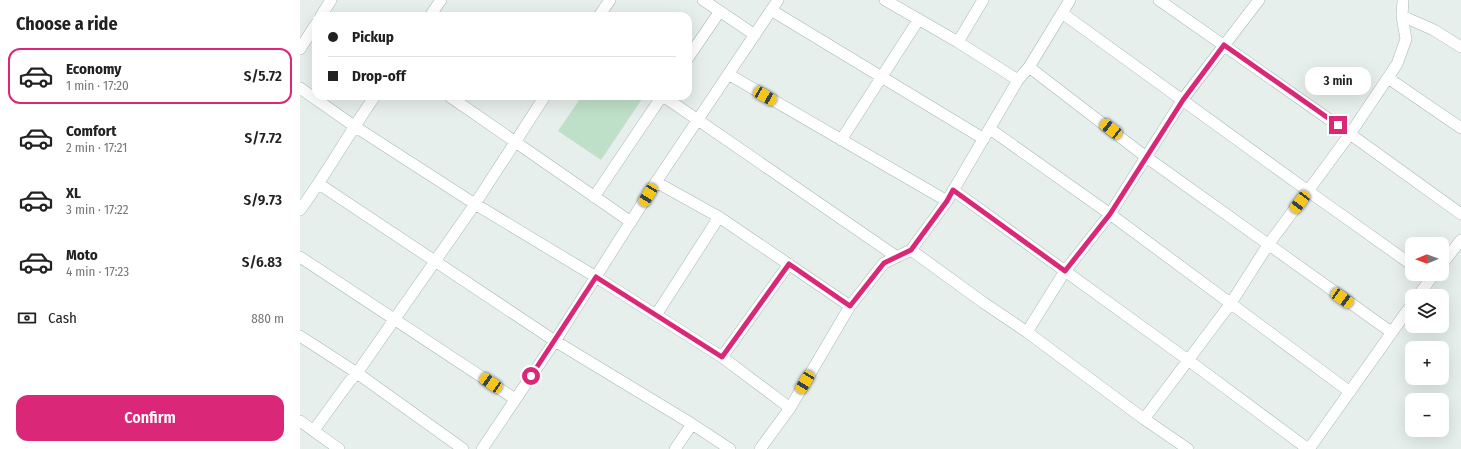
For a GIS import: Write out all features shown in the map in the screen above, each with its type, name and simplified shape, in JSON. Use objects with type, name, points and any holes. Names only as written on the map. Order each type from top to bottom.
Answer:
[{"type":"street","points":[[324,12],[331,0]]},
{"type":"street","points":[[433,12],[441,0]]},
{"type":"street","points":[[602,12],[610,0]]},
{"type":"street","points":[[703,0],[755,35]]},
{"type":"street","points":[[482,449],[555,341],[656,182],[778,0]]},
{"type":"street","points":[[885,0],[958,42],[1018,80]]},
{"type":"street","points":[[958,42],[983,0]]},
{"type":"street","points":[[760,449],[790,408],[850,306],[884,263],[911,250],[947,201],[1018,80],[1030,67],[1070,0]]},
{"type":"street","points":[[1159,0],[1461,214]]},
{"type":"street","points":[[1027,332],[1065,271],[1110,214],[1183,100],[1259,0]]},
{"type":"street","points":[[1144,419],[1231,303],[1268,245],[1350,134],[1397,64],[1406,39],[1402,16],[1403,0]]},
{"type":"street","points":[[771,10],[984,139]]},
{"type":"street","points":[[692,52],[720,11]]},
{"type":"street","points":[[1062,13],[1405,260]]},
{"type":"street","points":[[1402,16],[1434,30],[1461,48]]},
{"type":"street","points":[[841,140],[919,19]]},
{"type":"street","points":[[300,49],[312,30]]},
{"type":"street","points":[[1030,67],[1146,157],[1391,332]]},
{"type":"street","points":[[728,74],[947,201]]},
{"type":"street","points":[[1388,78],[1461,128]]},
{"type":"street","points":[[300,88],[312,96]]},
{"type":"street","points":[[317,100],[354,126],[475,204],[596,277],[722,357],[790,408]]},
{"type":"street","points":[[300,210],[319,184],[354,126],[372,100]]},
{"type":"street","points":[[455,100],[631,222]]},
{"type":"street","points":[[314,430],[357,373],[436,261],[542,100]]},
{"type":"street","points":[[594,197],[660,100]]},
{"type":"street","points":[[669,100],[897,257]]},
{"type":"street","points":[[990,129],[1110,214],[1350,392]]},
{"type":"street","points":[[656,182],[718,217],[850,306]]},
{"type":"street","points":[[319,184],[555,341],[692,424],[730,449]]},
{"type":"street","points":[[953,190],[1308,449],[1405,313]]},
{"type":"street","points":[[656,315],[718,217]]},
{"type":"street","points":[[1449,255],[1461,240]]},
{"type":"street","points":[[911,250],[1027,332],[1144,419],[1188,449]]},
{"type":"street","points":[[300,257],[515,399]]},
{"type":"street","points":[[722,357],[789,264]]},
{"type":"street","points":[[300,336],[357,373],[463,449]]},
{"type":"street","points":[[300,421],[339,449]]},
{"type":"street","points":[[675,449],[692,424]]},
{"type":"green space","points":[[579,100],[641,100],[601,160],[558,131]]},
{"type":"route","points":[[531,376],[596,277],[722,357],[789,264],[850,306],[884,263],[911,250],[947,201],[953,190],[1065,271],[1110,214],[1183,100],[1224,45],[1338,125]]}]
